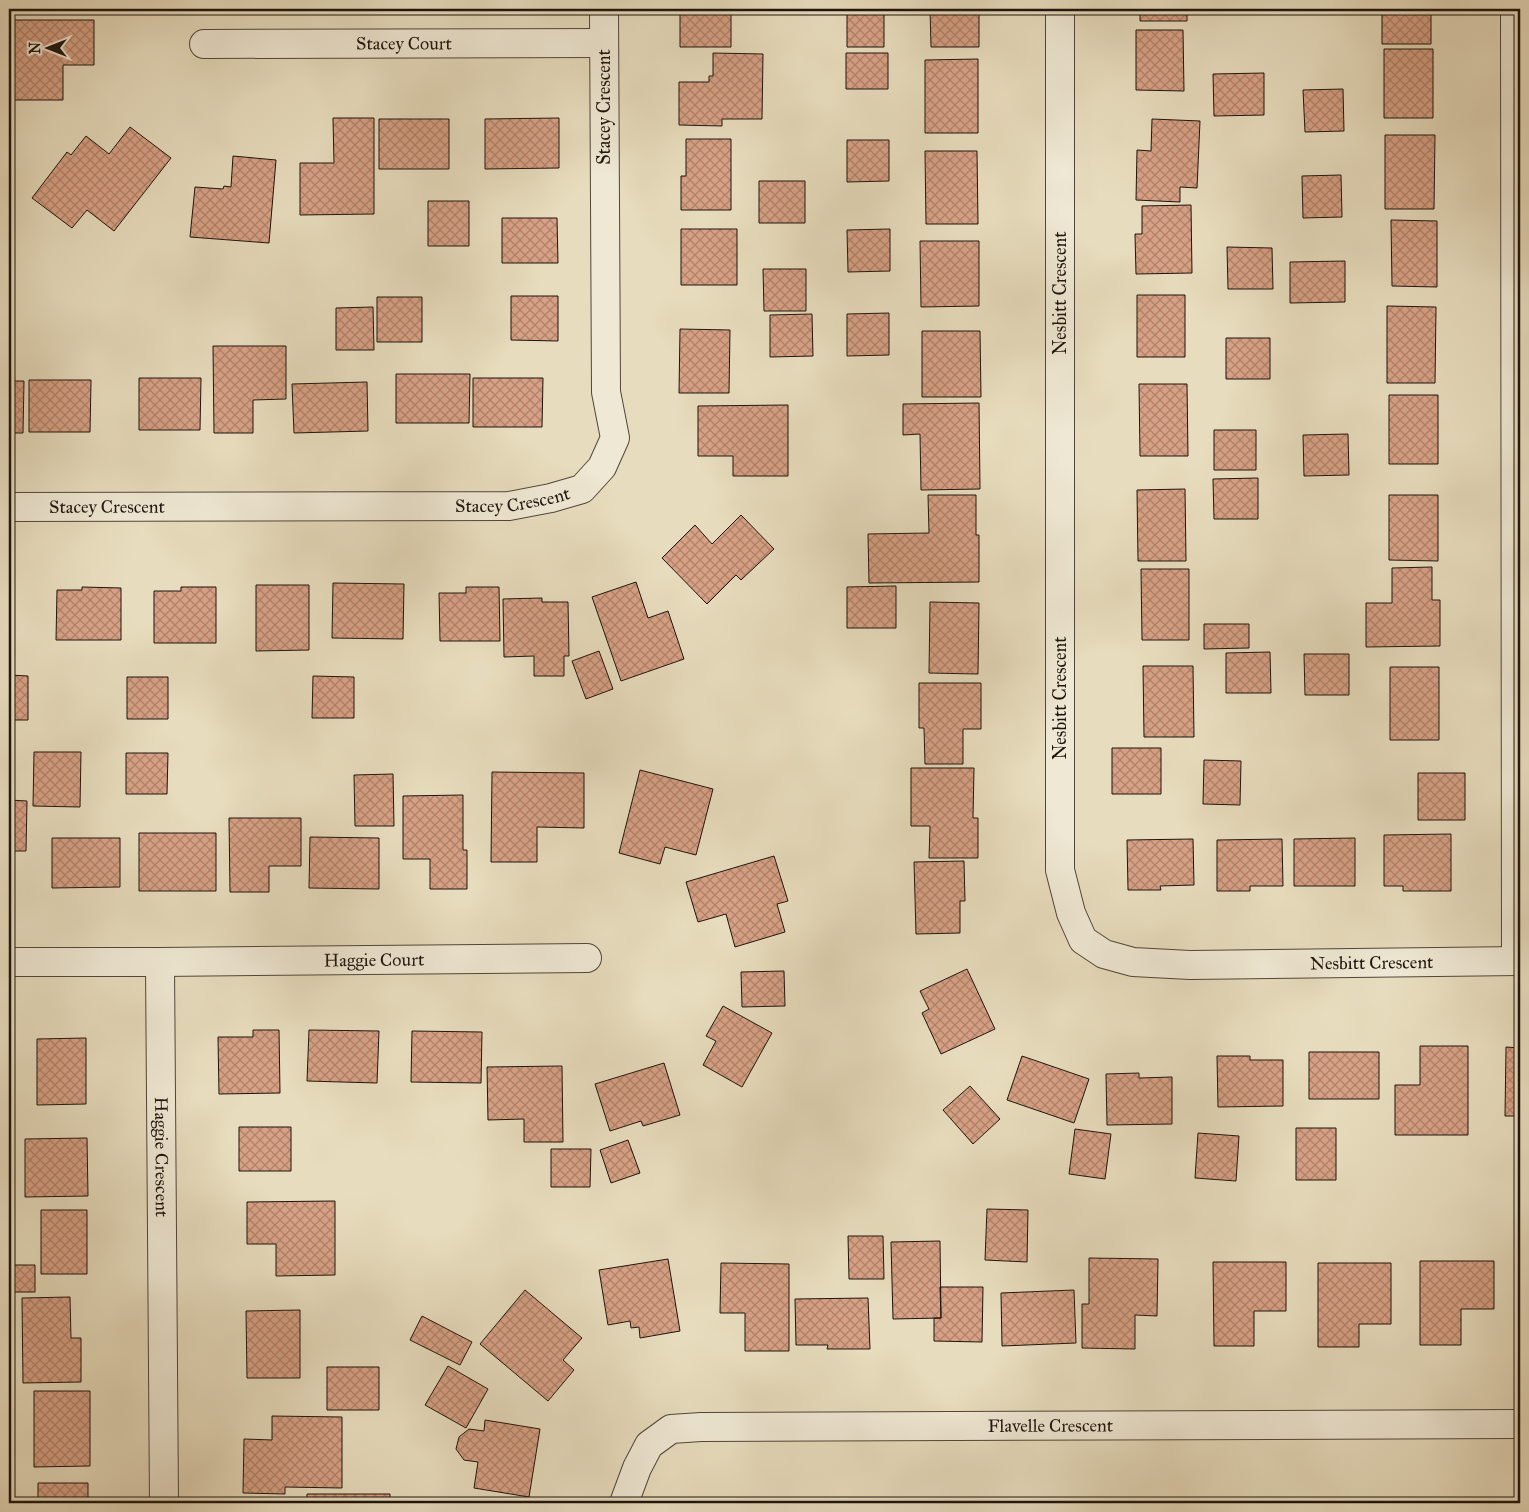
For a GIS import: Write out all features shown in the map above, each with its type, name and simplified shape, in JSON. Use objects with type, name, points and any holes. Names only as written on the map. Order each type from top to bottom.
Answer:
[{"type":"street","name":"Stacey Crescent","points":[[9,507],[509,506],[551,498],[582,489],[602,467],[614,438],[606,392],[604,9]]},
{"type":"street","name":"Nesbitt Crescent","points":[[1060,9],[1060,870],[1071,913],[1083,940],[1104,954],[1133,962],[1190,965],[1518,961]]},
{"type":"street","points":[[1515,9],[1518,961]]},
{"type":"street","name":"Stacey Court","points":[[204,44],[604,43]]},
{"type":"street","name":"Haggie Court","points":[[160,962],[587,958]]},
{"type":"street","points":[[9,962],[160,962]]},
{"type":"street","name":"Haggie Crescent","points":[[160,962],[164,1503]]},
{"type":"street","name":"Flavelle Crescent","points":[[624,1503],[637,1468],[649,1445],[671,1429],[701,1427],[1520,1424]]},
{"type":"building","points":[[680,9],[731,9],[731,47],[680,47]]},
{"type":"building","points":[[930,9],[979,9],[979,47],[931,47]]},
{"type":"building","points":[[1140,9],[1187,9],[1187,21],[1140,21]]},
{"type":"building","points":[[1301,9],[1349,9],[1349,11],[1301,12]]},
{"type":"building","points":[[1382,9],[1431,9],[1431,44],[1382,44]]},
{"type":"building","points":[[847,11],[884,11],[884,47],[847,47]]},
{"type":"building","points":[[9,20],[94,20],[94,65],[63,65],[63,100],[9,100]]},
{"type":"building","points":[[1136,30],[1183,30],[1184,91],[1136,90]]},
{"type":"building","points":[[1384,49],[1433,49],[1433,118],[1384,118]]},
{"type":"building","points":[[713,53],[763,54],[762,119],[722,119],[722,126],[679,125],[679,82],[709,82],[709,76],[713,76]]},
{"type":"building","points":[[846,53],[888,53],[888,89],[846,89]]},
{"type":"building","points":[[978,59],[978,133],[925,133],[925,60]]},
{"type":"building","points":[[1264,73],[1264,115],[1214,116],[1213,74]]},
{"type":"building","points":[[1343,89],[1344,131],[1305,132],[1303,90]]},
{"type":"building","points":[[333,118],[374,118],[374,214],[300,215],[300,163],[334,163]]},
{"type":"building","points":[[559,118],[559,168],[485,169],[485,119]]},
{"type":"building","points":[[379,119],[449,119],[449,169],[379,169]]},
{"type":"building","points":[[1152,119],[1200,121],[1197,188],[1180,187],[1180,202],[1136,200],[1137,150],[1151,151]]},
{"type":"building","points":[[130,127],[171,158],[114,231],[87,210],[72,228],[32,198],[67,152],[71,155],[86,136],[109,154]]},
{"type":"building","points":[[1385,135],[1435,135],[1434,209],[1385,209]]},
{"type":"building","points":[[686,139],[731,139],[731,210],[681,210],[681,176],[686,176]]},
{"type":"building","points":[[847,140],[889,140],[889,181],[847,182]]},
{"type":"building","points":[[925,151],[977,151],[978,224],[926,224]]},
{"type":"building","points":[[233,156],[276,160],[269,243],[190,237],[195,187],[223,189],[224,186],[231,187]]},
{"type":"building","points":[[1341,175],[1342,217],[1303,218],[1302,176]]},
{"type":"building","points":[[759,181],[805,181],[805,223],[759,223]]},
{"type":"building","points":[[428,201],[469,201],[469,246],[428,246]]},
{"type":"building","points":[[1191,205],[1192,273],[1136,274],[1135,234],[1142,234],[1142,206]]},
{"type":"building","points":[[502,218],[557,218],[558,263],[502,263]]},
{"type":"building","points":[[1391,220],[1437,221],[1437,287],[1392,286]]},
{"type":"building","points":[[681,229],[737,229],[737,285],[681,285]]},
{"type":"building","points":[[890,229],[890,271],[848,272],[847,230]]},
{"type":"building","points":[[920,241],[979,241],[979,306],[921,307]]},
{"type":"building","points":[[1227,247],[1272,248],[1273,289],[1228,289]]},
{"type":"building","points":[[1345,261],[1345,302],[1290,303],[1290,262]]},
{"type":"building","points":[[763,269],[806,269],[806,311],[764,311]]},
{"type":"building","points":[[1137,295],[1185,295],[1185,357],[1137,357]]},
{"type":"building","points":[[511,296],[558,296],[558,341],[511,340]]},
{"type":"building","points":[[377,297],[422,297],[422,342],[377,342]]},
{"type":"building","points":[[1387,306],[1436,307],[1435,383],[1387,383]]},
{"type":"building","points":[[373,307],[374,350],[336,350],[336,308]]},
{"type":"building","points":[[889,313],[889,355],[847,356],[847,314]]},
{"type":"building","points":[[812,314],[813,356],[770,357],[770,315]]},
{"type":"building","points":[[680,329],[730,330],[729,393],[679,393]]},
{"type":"building","points":[[922,331],[980,331],[981,397],[922,397]]},
{"type":"building","points":[[1226,338],[1270,338],[1270,379],[1226,379]]},
{"type":"building","points":[[213,346],[286,346],[286,399],[253,400],[253,433],[214,433]]},
{"type":"building","points":[[396,374],[470,374],[469,423],[396,423]]},
{"type":"building","points":[[139,378],[201,378],[200,430],[139,430]]},
{"type":"building","points":[[473,378],[543,378],[542,427],[473,427]]},
{"type":"building","points":[[29,380],[91,380],[90,432],[29,432]]},
{"type":"building","points":[[9,381],[24,381],[23,433],[9,433]]},
{"type":"building","points":[[367,382],[368,431],[294,433],[292,384]]},
{"type":"building","points":[[1139,384],[1187,384],[1188,456],[1140,456]]},
{"type":"building","points":[[1389,395],[1438,395],[1438,464],[1389,464]]},
{"type":"building","points":[[979,403],[980,489],[921,490],[920,434],[903,435],[903,404]]},
{"type":"building","points":[[788,405],[788,476],[733,476],[733,456],[698,456],[698,406]]},
{"type":"building","points":[[1214,430],[1256,430],[1256,470],[1214,470]]},
{"type":"building","points":[[1348,434],[1349,475],[1304,476],[1303,435]]},
{"type":"building","points":[[1258,478],[1258,519],[1214,519],[1213,479]]},
{"type":"building","points":[[1185,489],[1186,561],[1138,561],[1137,490]]},
{"type":"building","points":[[928,495],[976,495],[976,535],[979,535],[979,582],[869,583],[868,534],[929,533]]},
{"type":"building","points":[[1389,495],[1438,495],[1438,561],[1389,560]]},
{"type":"building","points":[[741,515],[774,549],[741,580],[736,575],[707,604],[662,558],[695,525],[712,544]]},
{"type":"building","points":[[1432,567],[1432,600],[1440,600],[1440,646],[1366,647],[1366,603],[1392,603],[1392,568]]},
{"type":"building","points":[[1141,569],[1189,569],[1189,640],[1142,640]]},
{"type":"building","points":[[636,582],[648,618],[668,611],[684,659],[621,681],[592,597]]},
{"type":"building","points":[[333,583],[404,584],[403,639],[332,638]]},
{"type":"building","points":[[256,585],[309,585],[309,650],[256,651]]},
{"type":"building","points":[[896,586],[896,628],[847,628],[847,587]]},
{"type":"building","points":[[82,587],[121,588],[121,640],[56,640],[57,590],[82,590]]},
{"type":"building","points":[[181,587],[216,587],[216,643],[154,643],[154,591],[181,591]]},
{"type":"building","points":[[466,587],[499,587],[500,641],[440,641],[439,593],[466,593]]},
{"type":"building","points":[[542,598],[542,602],[568,602],[569,656],[564,656],[564,676],[534,676],[534,656],[504,657],[503,599]]},
{"type":"building","points":[[930,602],[979,603],[978,674],[929,673]]},
{"type":"building","points":[[1204,624],[1249,624],[1249,648],[1204,649]]},
{"type":"building","points":[[599,651],[613,689],[586,699],[572,661]]},
{"type":"building","points":[[1270,652],[1271,693],[1226,693],[1226,653]]},
{"type":"building","points":[[1304,654],[1349,654],[1349,695],[1305,695]]},
{"type":"building","points":[[1143,666],[1193,666],[1194,737],[1144,737]]},
{"type":"building","points":[[1390,667],[1439,667],[1439,740],[1390,740]]},
{"type":"building","points":[[9,675],[28,676],[28,720],[9,720]]},
{"type":"building","points":[[313,676],[354,677],[354,718],[312,718]]},
{"type":"building","points":[[127,677],[168,677],[168,719],[127,719]]},
{"type":"building","points":[[919,683],[981,683],[981,729],[963,729],[963,764],[925,764],[924,728],[919,728]]},
{"type":"building","points":[[1112,748],[1161,748],[1161,794],[1112,794]]},
{"type":"building","points":[[34,752],[81,752],[80,807],[33,806]]},
{"type":"building","points":[[126,753],[168,753],[167,794],[126,794]]},
{"type":"building","points":[[1204,760],[1241,761],[1240,805],[1203,804]]},
{"type":"building","points":[[911,768],[974,768],[973,818],[978,818],[978,858],[929,858],[930,826],[911,826]]},
{"type":"building","points":[[640,770],[713,789],[696,855],[665,847],[660,864],[619,853]]},
{"type":"building","points":[[492,772],[584,773],[584,828],[537,827],[537,862],[491,862]]},
{"type":"building","points":[[1418,773],[1465,773],[1465,820],[1418,820]]},
{"type":"building","points":[[393,774],[394,826],[355,826],[354,775]]},
{"type":"building","points":[[463,795],[463,850],[467,850],[467,889],[430,889],[430,859],[403,859],[403,796]]},
{"type":"building","points":[[9,800],[27,801],[26,851],[9,851]]},
{"type":"building","points":[[229,818],[301,818],[301,866],[269,866],[269,892],[230,892]]},
{"type":"building","points":[[139,833],[216,833],[216,891],[139,891]]},
{"type":"building","points":[[1451,834],[1451,891],[1403,891],[1403,886],[1384,886],[1384,835]]},
{"type":"building","points":[[310,837],[379,838],[379,889],[309,888]]},
{"type":"building","points":[[52,838],[120,838],[120,887],[52,888]]},
{"type":"building","points":[[1355,838],[1355,886],[1294,886],[1294,839]]},
{"type":"building","points":[[1193,839],[1194,885],[1160,886],[1161,890],[1128,890],[1127,840]]},
{"type":"building","points":[[1282,839],[1283,886],[1250,886],[1250,891],[1217,891],[1217,840]]},
{"type":"building","points":[[774,856],[788,901],[777,904],[785,932],[735,947],[726,914],[698,922],[686,882]]},
{"type":"building","points":[[964,861],[965,901],[960,901],[960,933],[916,934],[914,862]]},
{"type":"building","points":[[967,969],[995,1029],[941,1054],[922,1013],[929,1009],[920,991]]},
{"type":"building","points":[[784,971],[785,1006],[742,1007],[741,972]]},
{"type":"building","points":[[723,1006],[772,1033],[742,1087],[703,1065],[716,1041],[706,1036]]},
{"type":"building","points":[[253,1030],[279,1030],[280,1093],[219,1094],[218,1037],[253,1037]]},
{"type":"building","points":[[309,1030],[379,1031],[377,1083],[307,1081]]},
{"type":"building","points":[[412,1031],[482,1032],[481,1083],[411,1082]]},
{"type":"building","points":[[86,1038],[86,1104],[37,1105],[37,1039]]},
{"type":"building","points":[[1420,1046],[1468,1046],[1468,1135],[1395,1135],[1395,1085],[1420,1085]]},
{"type":"building","points":[[1506,1047],[1520,1048],[1520,1116],[1505,1116]]},
{"type":"building","points":[[1309,1052],[1379,1052],[1379,1099],[1309,1099]]},
{"type":"building","points":[[1022,1056],[1089,1079],[1074,1123],[1007,1100]]},
{"type":"building","points":[[1217,1056],[1250,1056],[1250,1060],[1283,1060],[1283,1106],[1218,1107]]},
{"type":"building","points":[[664,1063],[680,1115],[643,1126],[641,1121],[610,1131],[595,1084]]},
{"type":"building","points":[[562,1066],[563,1142],[524,1142],[524,1119],[488,1120],[487,1067]]},
{"type":"building","points":[[1139,1073],[1139,1078],[1172,1077],[1172,1124],[1107,1125],[1106,1074]]},
{"type":"building","points":[[970,1086],[1000,1119],[973,1144],[943,1110]]},
{"type":"building","points":[[239,1127],[291,1127],[291,1171],[239,1171]]},
{"type":"building","points":[[1296,1128],[1336,1128],[1336,1180],[1296,1180]]},
{"type":"building","points":[[1075,1129],[1111,1134],[1105,1179],[1069,1174]]},
{"type":"building","points":[[1198,1133],[1239,1136],[1236,1181],[1195,1178]]},
{"type":"building","points":[[87,1138],[88,1196],[25,1197],[25,1139]]},
{"type":"building","points":[[628,1140],[640,1173],[611,1183],[600,1150]]},
{"type":"building","points":[[551,1149],[591,1149],[590,1187],[551,1187]]},
{"type":"building","points":[[335,1201],[335,1275],[276,1276],[276,1244],[247,1244],[247,1202]]},
{"type":"building","points":[[987,1209],[1028,1210],[1027,1262],[985,1260]]},
{"type":"building","points":[[41,1210],[87,1210],[87,1274],[41,1274]]},
{"type":"building","points":[[848,1236],[883,1236],[884,1279],[849,1279]]},
{"type":"building","points":[[940,1241],[941,1318],[893,1319],[891,1242]]},
{"type":"building","points":[[1089,1258],[1158,1259],[1157,1316],[1135,1315],[1135,1349],[1082,1348],[1082,1304],[1089,1304]]},
{"type":"building","points":[[668,1259],[680,1331],[640,1338],[639,1327],[631,1328],[630,1321],[608,1325],[599,1270]]},
{"type":"building","points":[[1420,1261],[1494,1261],[1494,1309],[1461,1309],[1461,1345],[1420,1345]]},
{"type":"building","points":[[1213,1262],[1286,1262],[1286,1311],[1254,1311],[1254,1346],[1214,1346]]},
{"type":"building","points":[[721,1263],[789,1264],[789,1351],[745,1351],[745,1313],[720,1313]]},
{"type":"building","points":[[1318,1263],[1391,1263],[1391,1324],[1359,1324],[1359,1347],[1318,1347]]},
{"type":"building","points":[[9,1265],[35,1265],[35,1292],[9,1292]]},
{"type":"building","points":[[940,1287],[983,1287],[982,1342],[934,1341],[934,1318],[941,1318]]},
{"type":"building","points":[[525,1290],[582,1338],[563,1360],[574,1370],[548,1401],[480,1344]]},
{"type":"building","points":[[1074,1290],[1076,1343],[1002,1346],[1001,1293]]},
{"type":"building","points":[[70,1297],[71,1338],[81,1338],[81,1382],[23,1383],[22,1298]]},
{"type":"building","points":[[868,1298],[870,1349],[827,1349],[828,1345],[796,1345],[795,1299]]},
{"type":"building","points":[[300,1310],[300,1378],[247,1378],[246,1311]]},
{"type":"building","points":[[422,1316],[472,1342],[460,1365],[410,1340]]},
{"type":"building","points":[[448,1366],[488,1389],[466,1428],[425,1405]]},
{"type":"building","points":[[327,1367],[379,1367],[379,1410],[327,1410]]},
{"type":"building","points":[[34,1391],[90,1391],[90,1466],[34,1467]]},
{"type":"building","points":[[272,1416],[342,1417],[342,1488],[285,1487],[285,1494],[243,1493],[244,1439],[272,1440]]},
{"type":"building","points":[[485,1420],[540,1429],[529,1497],[474,1488],[478,1462],[464,1460],[456,1449],[459,1437],[469,1429],[484,1431]]},
{"type":"building","points":[[38,1483],[88,1483],[88,1503],[38,1503]]},
{"type":"building","points":[[307,1494],[390,1494],[390,1503],[307,1503]]}]
